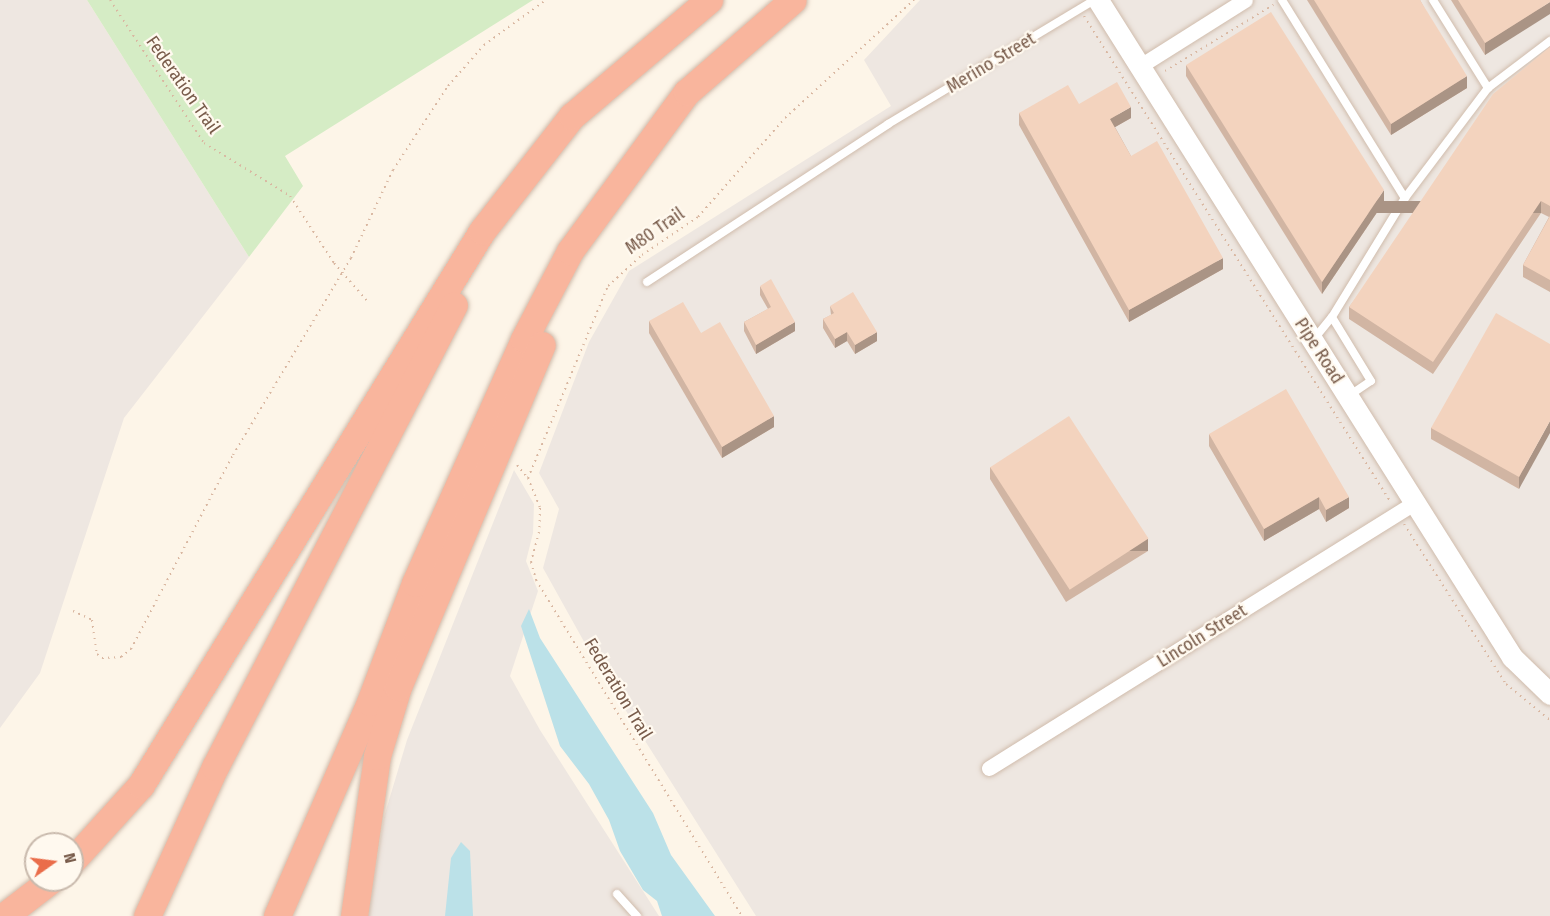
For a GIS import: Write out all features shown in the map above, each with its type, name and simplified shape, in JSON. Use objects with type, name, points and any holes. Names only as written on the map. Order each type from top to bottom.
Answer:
[{"type":"highway","points":[[84,848],[141,785],[482,231],[573,116],[709,0]]},
{"type":"highway","points":[[277,916],[370,702],[415,582],[524,339],[570,251],[687,92],[793,0]]},
{"type":"highway","points":[[147,916],[215,767],[454,305],[494,240],[580,124],[649,53]]},
{"type":"highway","points":[[354,916],[377,756],[398,687],[433,596],[582,261],[687,92]]},
{"type":"highway","points":[[4,916],[35,892]]},
{"type":"street","points":[[1148,61],[1245,0]]},
{"type":"street","name":"Pipe Road","points":[[1090,3],[1148,61],[1312,342],[1348,396],[1406,508],[1512,657],[1550,694]]},
{"type":"street","name":"Lincoln Street","points":[[989,768],[1406,508]]},
{"type":"lane","points":[[1281,0],[1405,198]]},
{"type":"lane","points":[[1433,0],[1488,88]]},
{"type":"lane","name":"Merino Street","points":[[647,282],[888,124],[1090,3]]},
{"type":"lane","points":[[1312,342],[1332,317],[1405,198],[1488,88],[1550,41]]},
{"type":"lane","points":[[1332,317],[1371,381],[1348,396]]},
{"type":"lane","points":[[617,894],[637,916]]},
{"type":"path","name":"Federation Trail","points":[[110,0],[204,143],[290,196],[342,272],[368,302]]},
{"type":"path","points":[[73,611],[92,620],[97,654],[102,658],[120,657],[131,649],[233,455],[342,272],[393,170],[448,86],[484,45],[546,0]]},
{"type":"path","name":"M80 Trail","points":[[528,478],[608,286],[642,255],[698,217],[785,118],[914,0]]},
{"type":"path","points":[[1148,61],[1165,71],[1281,0]]},
{"type":"path","points":[[1090,3],[1406,508],[1506,684],[1550,720]]},
{"type":"path","name":"Federation Trail","points":[[517,465],[528,478],[540,508],[531,562],[536,580],[742,916]]},
{"type":"shaded area","points":[[0,0],[87,0],[249,257],[124,418],[40,673],[0,728]]},
{"type":"shaded area","points":[[920,0],[1550,0],[1550,916],[756,916],[597,665],[543,568],[559,509],[539,473],[589,342],[629,271],[891,106],[864,60]]},
{"type":"shaded area","points":[[514,470],[534,504],[533,533],[526,561],[538,591],[510,676],[540,730],[659,916],[368,916],[384,817],[407,740]]},
{"type":"green space","points":[[87,0],[533,0],[285,156],[303,186],[249,257]]},
{"type":"water","points":[[529,609],[540,638],[653,813],[671,855],[715,916],[662,916],[657,901],[643,890],[620,851],[609,820],[589,784],[560,746],[521,626]]},
{"type":"water","points":[[461,842],[470,851],[473,916],[445,916],[451,858]]},
{"type":"building","points":[[1314,0],[1420,0],[1467,76],[1391,124]]},
{"type":"building","points":[[1458,0],[1550,0],[1550,2],[1485,43]]},
{"type":"building","points":[[1271,12],[1384,190],[1322,282],[1186,65]]},
{"type":"building","points":[[1550,47],[1550,206],[1541,201],[1433,362],[1349,307],[1493,94]]},
{"type":"building","points":[[1117,82],[1131,107],[1110,119],[1131,156],[1157,141],[1223,258],[1129,310],[1019,113],[1068,85],[1079,104]]},
{"type":"building","points":[[1550,216],[1550,280],[1523,265]]},
{"type":"building","points":[[771,279],[795,322],[756,345],[744,322],[771,307],[760,286]]},
{"type":"building","points":[[853,292],[877,332],[855,345],[847,332],[835,339],[823,319],[834,313],[830,306]]},
{"type":"building","points":[[683,302],[701,333],[720,322],[774,416],[722,447],[649,321]]},
{"type":"building","points":[[1496,313],[1550,344],[1550,421],[1519,477],[1431,428]]},
{"type":"building","points":[[1286,389],[1349,497],[1326,510],[1319,497],[1264,529],[1209,434]]},
{"type":"building","points":[[1069,416],[1149,538],[1070,590],[990,467]]}]
